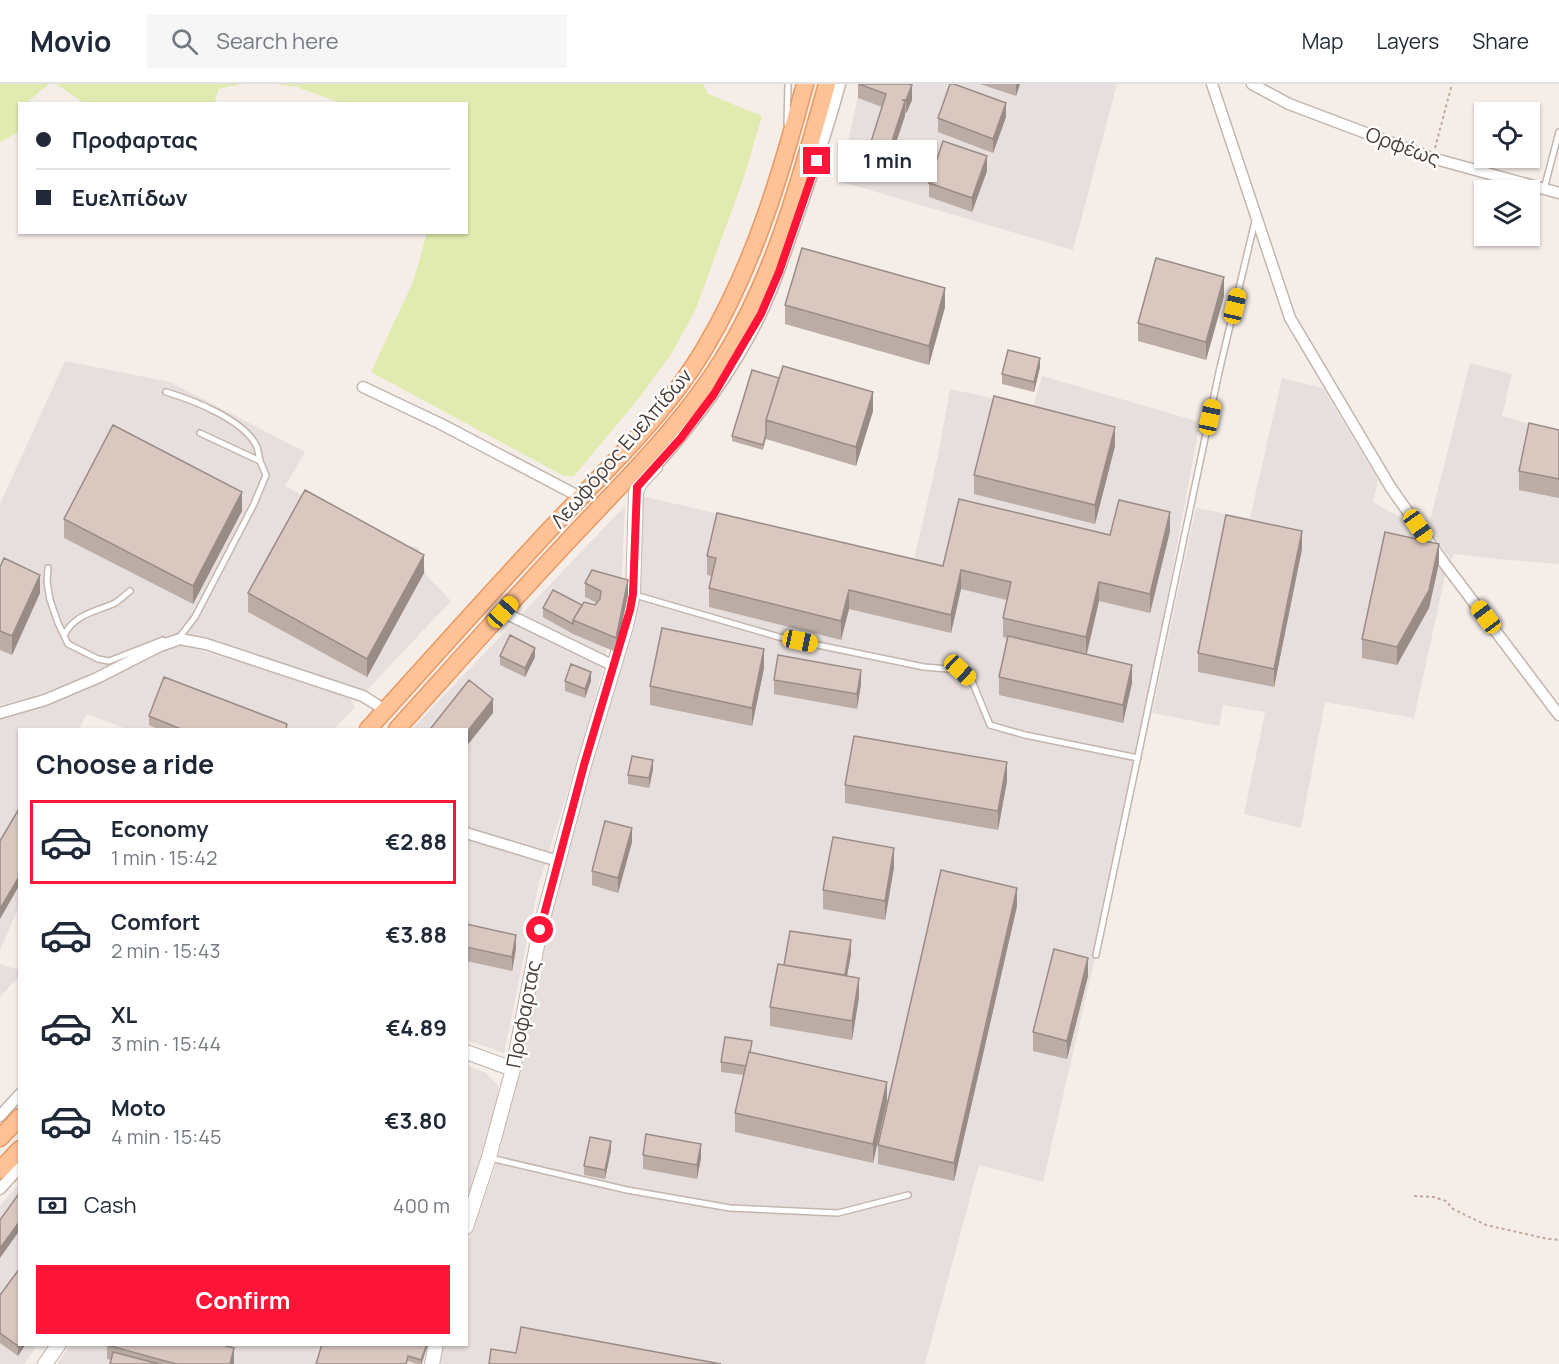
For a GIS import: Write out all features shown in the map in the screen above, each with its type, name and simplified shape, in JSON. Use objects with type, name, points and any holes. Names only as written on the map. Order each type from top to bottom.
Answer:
[{"type":"main road","name":"Λεωφόρος Ευελπίδων","points":[[369,728],[651,419],[706,347],[754,247],[778,181],[805,84]]},
{"type":"main road","name":"Λεωφόρος Ευελπίδων","points":[[398,728],[503,612],[651,462],[709,391],[760,287],[812,159],[827,84]]},
{"type":"main road","points":[[0,1138],[18,1119]]},
{"type":"main road","points":[[0,1170],[18,1151]]},
{"type":"street","points":[[812,159],[840,84]]},
{"type":"street","points":[[1212,84],[1290,318],[1392,488],[1444,563],[1559,714]]},
{"type":"street","name":"Ορφέως","points":[[1251,84],[1289,104],[1432,158],[1559,193]]},
{"type":"street","points":[[363,387],[441,424],[580,497]]},
{"type":"street","name":"Προφαρτας","points":[[468,1221],[489,1157],[513,1069],[540,930],[633,594],[636,492],[651,462]]},
{"type":"street","points":[[503,612],[614,666]]},
{"type":"street","points":[[0,713],[45,700],[97,678],[160,646],[180,639],[206,644],[363,696],[385,710]]},
{"type":"street","points":[[468,834],[558,861]]},
{"type":"street","points":[[468,1053],[513,1069]]},
{"type":"street","points":[[0,1116],[18,1096]]},
{"type":"street","points":[[0,1189],[18,1169]]},
{"type":"street","points":[[45,1364],[58,1346]]},
{"type":"street","points":[[432,1364],[436,1346]]},
{"type":"lane","points":[[786,150],[788,84]]},
{"type":"lane","points":[[1544,189],[1559,132]]},
{"type":"lane","points":[[1096,955],[1219,372],[1256,219]]},
{"type":"lane","points":[[48,568],[46,582],[50,600],[68,644],[98,659],[109,661],[160,640],[180,639],[195,617],[254,504],[266,475],[256,446],[247,433],[221,414],[195,401],[166,392]]},
{"type":"lane","points":[[200,433],[260,461]]},
{"type":"lane","points":[[64,635],[70,624],[78,618],[116,602],[130,591]]},
{"type":"lane","points":[[633,594],[779,637],[924,667],[960,670],[972,681],[990,725],[1025,735],[1138,758]]},
{"type":"lane","points":[[489,1157],[627,1190],[729,1208],[838,1213],[908,1195]]},
{"type":"path","points":[[1432,158],[1452,84]]},
{"type":"path","points":[[1414,1196],[1434,1197],[1446,1201],[1453,1209],[1486,1225],[1559,1240]]},
{"type":"shaded area","points":[[861,84],[1117,84],[1073,250],[839,181]]},
{"type":"shaded area","points":[[65,361],[170,382],[305,452],[285,486],[393,545],[418,547],[427,576],[451,601],[367,690],[197,639],[177,636],[166,638],[76,681],[30,698],[0,705],[0,504]]},
{"type":"shaded area","points":[[1470,363],[1512,374],[1502,416],[1559,432],[1559,564],[1454,554],[1451,560],[1428,528]]},
{"type":"shaded area","points":[[1042,376],[1200,422],[1134,776],[1137,777],[1043,1182],[979,1165],[925,1364],[436,1364],[440,1346],[468,1346],[468,1243],[496,1165],[519,1069],[544,932],[585,782],[635,625],[642,496],[914,560],[939,451],[950,389],[1033,407]]},
{"type":"shaded area","points":[[1282,378],[1323,388],[1378,480],[1373,502],[1403,519],[1446,572],[1414,718],[1325,702],[1301,828],[1244,814],[1265,712],[1223,705],[1219,726],[1152,713],[1196,508],[1250,518]]},
{"type":"shaded area","points":[[625,506],[621,592],[590,720],[539,883],[504,1053],[468,1040],[468,728],[413,728]]},
{"type":"shaded area","points":[[179,644],[349,695],[355,707],[335,728],[124,728],[87,714],[80,728],[18,728],[18,908],[0,950],[0,718],[165,647]]},
{"type":"shaded area","points":[[0,964],[18,970],[18,977],[0,997]]},
{"type":"shaded area","points":[[468,1065],[486,1073],[498,1086],[498,1111],[468,1199]]},
{"type":"shaded area","points":[[18,1185],[18,1346],[37,1346],[24,1364],[0,1364],[0,1206]]},
{"type":"shaded area","points":[[70,1346],[424,1346],[420,1364],[57,1364]]},
{"type":"green space","points":[[0,84],[49,84],[27,102],[18,102],[18,133],[0,142]]},
{"type":"green space","points":[[56,84],[241,84],[219,89],[215,102],[83,102]]},
{"type":"green space","points":[[276,84],[703,84],[708,94],[762,116],[743,180],[695,311],[670,356],[639,398],[574,476],[564,476],[371,372],[413,282],[427,234],[468,234],[468,102],[338,102],[297,87]]},
{"type":"building","points":[[859,84],[912,85],[906,100],[902,100],[905,101],[890,147],[871,142],[886,94]]},
{"type":"building","points":[[950,84],[1006,103],[993,139],[938,118]]},
{"type":"building","points":[[943,141],[987,156],[972,198],[929,183]]},
{"type":"building","points":[[802,248],[945,288],[929,346],[785,305]]},
{"type":"building","points":[[1156,258],[1224,277],[1206,342],[1138,323]]},
{"type":"building","points":[[1008,350],[1040,358],[1034,382],[1002,374]]},
{"type":"building","points":[[783,366],[873,392],[856,447],[766,420]]},
{"type":"building","points":[[752,370],[779,378],[766,420],[763,445],[732,436]]},
{"type":"building","points":[[994,396],[1115,427],[1095,505],[974,475]]},
{"type":"building","points":[[1529,423],[1559,430],[1559,479],[1519,471]]},
{"type":"building","points":[[113,425],[242,492],[193,586],[64,519]]},
{"type":"building","points":[[305,490],[424,555],[367,659],[248,593]]},
{"type":"building","points":[[959,499],[1110,535],[1119,500],[1170,512],[1150,594],[1099,582],[1086,637],[1003,618],[1011,582],[961,570],[951,615],[849,590],[841,621],[709,588],[716,558],[707,556],[717,513],[943,566]]},
{"type":"building","points":[[1226,515],[1302,531],[1274,669],[1198,653]]},
{"type":"building","points":[[1385,532],[1439,544],[1429,590],[1397,647],[1362,639]]},
{"type":"building","points":[[4,558],[40,575],[12,636],[0,631],[0,567]]},
{"type":"building","points":[[592,570],[628,580],[616,638],[573,620],[584,602],[595,605],[600,599],[601,591],[585,583]]},
{"type":"building","points":[[553,590],[582,605],[573,624],[543,608]]},
{"type":"building","points":[[662,628],[764,649],[752,708],[650,686]]},
{"type":"building","points":[[510,635],[535,648],[525,668],[500,656]]},
{"type":"building","points":[[1008,636],[1132,665],[1123,705],[999,677]]},
{"type":"building","points":[[778,655],[861,670],[857,694],[774,680]]},
{"type":"building","points":[[571,664],[591,672],[585,689],[565,681]]},
{"type":"building","points":[[164,677],[287,724],[286,728],[179,728],[149,716]]},
{"type":"building","points":[[469,680],[493,699],[468,730],[468,728],[431,728]]},
{"type":"building","points":[[854,736],[1007,762],[998,811],[845,785]]},
{"type":"building","points":[[632,756],[653,760],[649,778],[628,775]]},
{"type":"building","points":[[18,810],[18,878],[0,909],[0,841]]},
{"type":"building","points":[[605,821],[632,828],[618,878],[592,871]]},
{"type":"building","points":[[833,837],[894,848],[885,901],[823,890]]},
{"type":"building","points":[[941,870],[1017,888],[954,1163],[878,1145]]},
{"type":"building","points":[[468,924],[516,935],[512,957],[468,947]]},
{"type":"building","points":[[790,931],[851,940],[845,975],[784,965]]},
{"type":"building","points":[[1054,949],[1088,958],[1067,1041],[1033,1032]]},
{"type":"building","points":[[778,964],[859,978],[852,1021],[770,1007]]},
{"type":"building","points":[[725,1037],[752,1041],[746,1066],[721,1062]]},
{"type":"building","points":[[749,1052],[887,1082],[873,1144],[735,1113]]},
{"type":"building","points":[[646,1134],[701,1144],[697,1165],[643,1155]]},
{"type":"building","points":[[590,1137],[611,1141],[605,1170],[584,1166]]},
{"type":"building","points":[[18,1195],[18,1224],[0,1248],[0,1220]]},
{"type":"building","points":[[18,1271],[18,1346],[0,1333],[0,1295]]},
{"type":"building","points":[[521,1327],[721,1364],[489,1364],[491,1349],[516,1353]]},
{"type":"building","points":[[111,1346],[226,1346],[234,1348],[230,1364],[176,1364]]},
{"type":"building","points":[[321,1346],[426,1346],[421,1360],[408,1356],[406,1364],[316,1364]]},
{"type":"building","points":[[113,1352],[159,1364],[110,1364]]},
{"type":"route","points":[[540,930],[584,765],[630,610],[633,594],[637,487],[681,438],[714,394],[761,314],[779,272],[817,161]]}]
